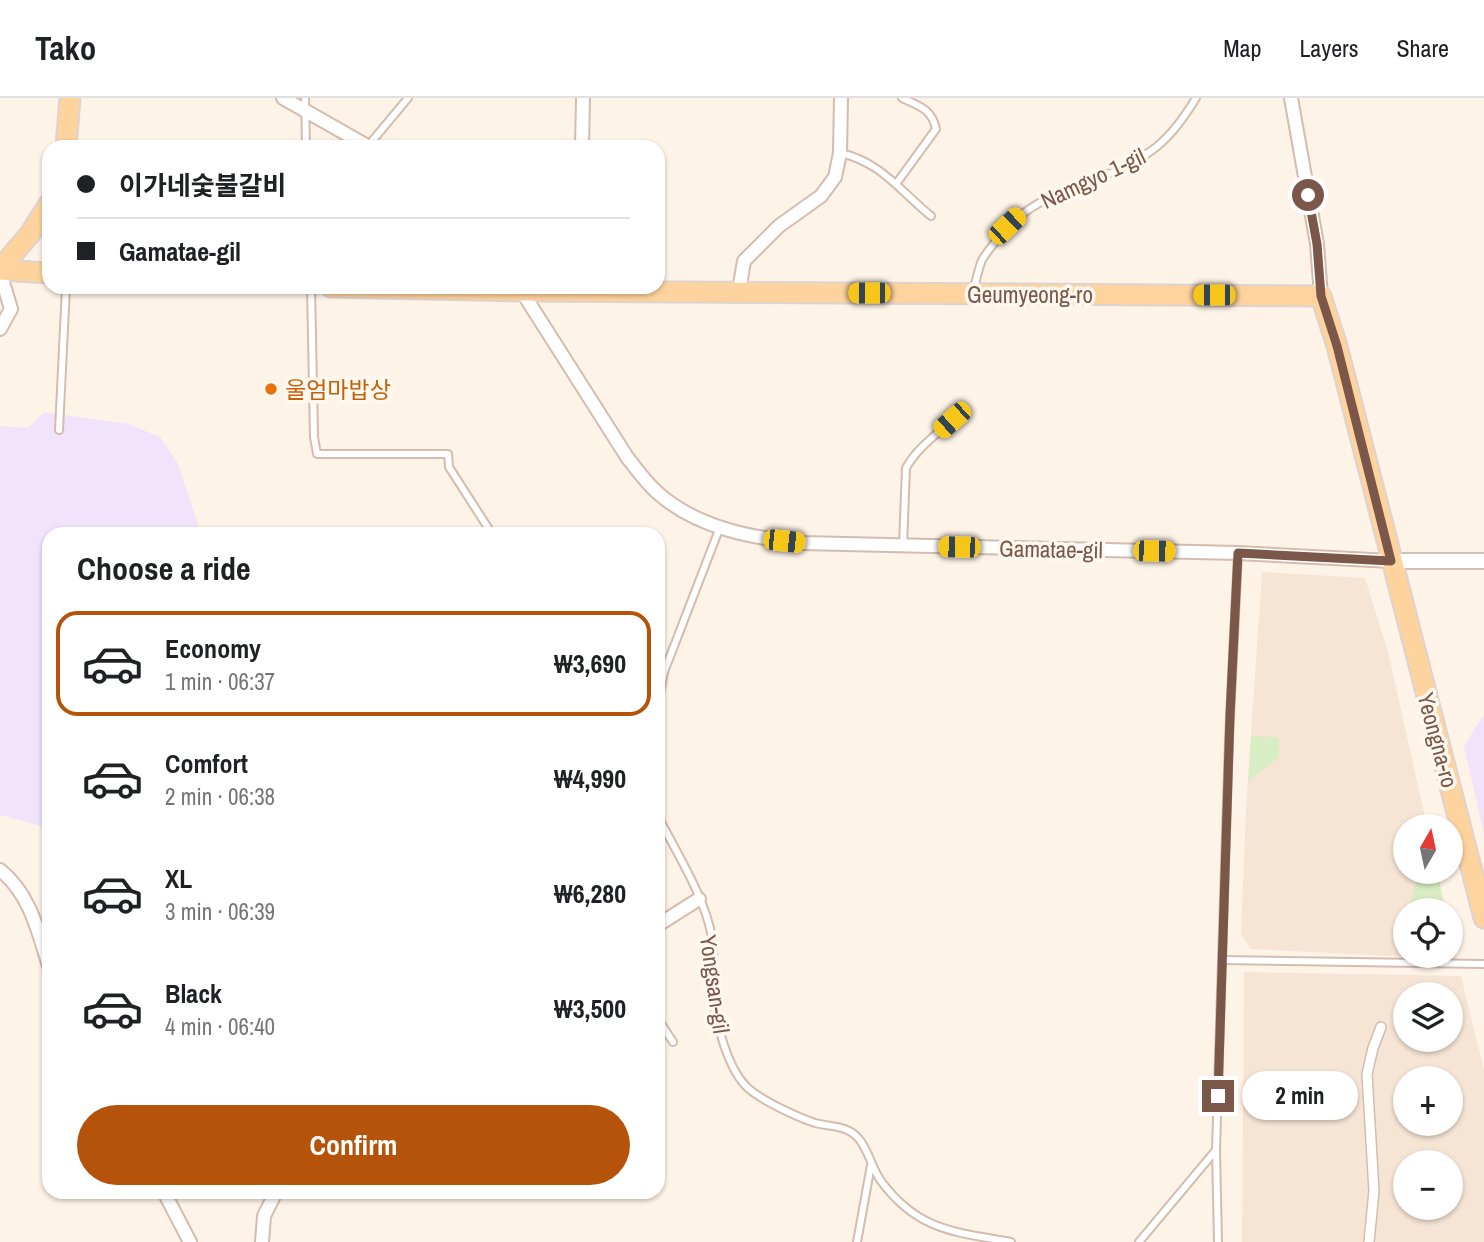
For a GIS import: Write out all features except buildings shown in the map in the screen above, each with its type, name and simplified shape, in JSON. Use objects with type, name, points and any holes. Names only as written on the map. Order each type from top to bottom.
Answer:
[{"type":"main road","points":[[66,140],[69,98]]},
{"type":"main road","points":[[0,271],[42,215]]},
{"type":"main road","points":[[0,271],[42,273]]},
{"type":"main road","name":"Geumyeong-ro","points":[[665,290],[1321,296]]},
{"type":"main road","name":"Yeongna-ro","points":[[1321,296],[1337,346],[1484,918]]},
{"type":"street","points":[[283,98],[305,105],[358,140]]},
{"type":"street","points":[[582,140],[583,98]]},
{"type":"street","points":[[739,291],[744,261],[779,226],[821,196],[831,185],[840,153],[841,98]]},
{"type":"street","points":[[1290,98],[1317,244],[1321,296]]},
{"type":"street","points":[[0,271],[11,309],[0,329]]},
{"type":"street","name":"Gamatae-gil","points":[[523,294],[626,457],[645,480],[671,503],[720,527],[767,540],[802,543],[1238,553],[1391,561]]},
{"type":"street","points":[[1391,561],[1484,561]]},
{"type":"street","points":[[0,870],[11,878],[22,892],[42,945]]},
{"type":"street","points":[[665,921],[699,899]]},
{"type":"street","points":[[1369,1242],[1374,1191],[1367,1074],[1381,1027]]},
{"type":"street","points":[[167,1199],[190,1242]]},
{"type":"street","points":[[262,1242],[264,1216],[272,1199]]},
{"type":"lane","points":[[375,140],[408,98]]},
{"type":"lane","points":[[896,184],[936,129],[933,115],[902,98]]},
{"type":"lane","name":"Namgyo 1-gil","points":[[972,293],[983,258],[1007,226],[1021,213],[1059,191],[1091,182],[1145,155],[1170,134],[1196,98]]},
{"type":"lane","points":[[305,105],[306,140]]},
{"type":"lane","points":[[840,153],[865,160],[931,216]]},
{"type":"lane","points":[[59,430],[66,294]]},
{"type":"lane","points":[[311,294],[314,437],[317,454],[447,454],[449,467],[488,527]]},
{"type":"lane","points":[[903,546],[906,468],[911,458],[952,420]]},
{"type":"lane","points":[[665,669],[720,527]]},
{"type":"lane","points":[[1218,1242],[1216,1150],[1228,753],[1238,553]]},
{"type":"lane","name":"Yongsan-gil","points":[[665,830],[699,899],[712,938],[713,997],[725,1052],[748,1089],[791,1114],[817,1123],[846,1128],[859,1138],[879,1179],[901,1206],[934,1226],[968,1236],[1011,1242]]},
{"type":"lane","points":[[1223,960],[1484,964]]},
{"type":"lane","points":[[665,1030],[673,1042]]},
{"type":"lane","points":[[1139,1242],[1216,1150]]},
{"type":"lane","points":[[857,1242],[872,1164]]},
{"type":"shaded area","points":[[44,412],[128,424],[160,437],[178,464],[199,527],[42,527],[42,826],[0,815],[0,426],[28,428]]},
{"type":"shaded area","points":[[1262,572],[1365,578],[1388,652],[1424,814],[1393,814],[1393,884],[1440,884],[1442,898],[1393,898],[1393,956],[1251,949],[1241,934],[1246,808]]},
{"type":"shaded area","points":[[1484,714],[1484,834],[1464,746]]},
{"type":"shaded area","points":[[1244,972],[1461,976],[1462,982],[1393,982],[1393,1052],[1463,1052],[1463,984],[1484,1070],[1484,1242],[1242,1242]]},
{"type":"green space","points":[[1251,736],[1279,737],[1279,757],[1248,782]]},
{"type":"green space","points":[[1416,884],[1440,884],[1443,898],[1411,898]]},
{"type":"place","name":"울엄마밥상","points":[[271,389]]},
{"type":"route","points":[[1218,1096],[1238,553],[1391,561],[1337,346],[1321,296],[1317,244],[1308,195]]}]
